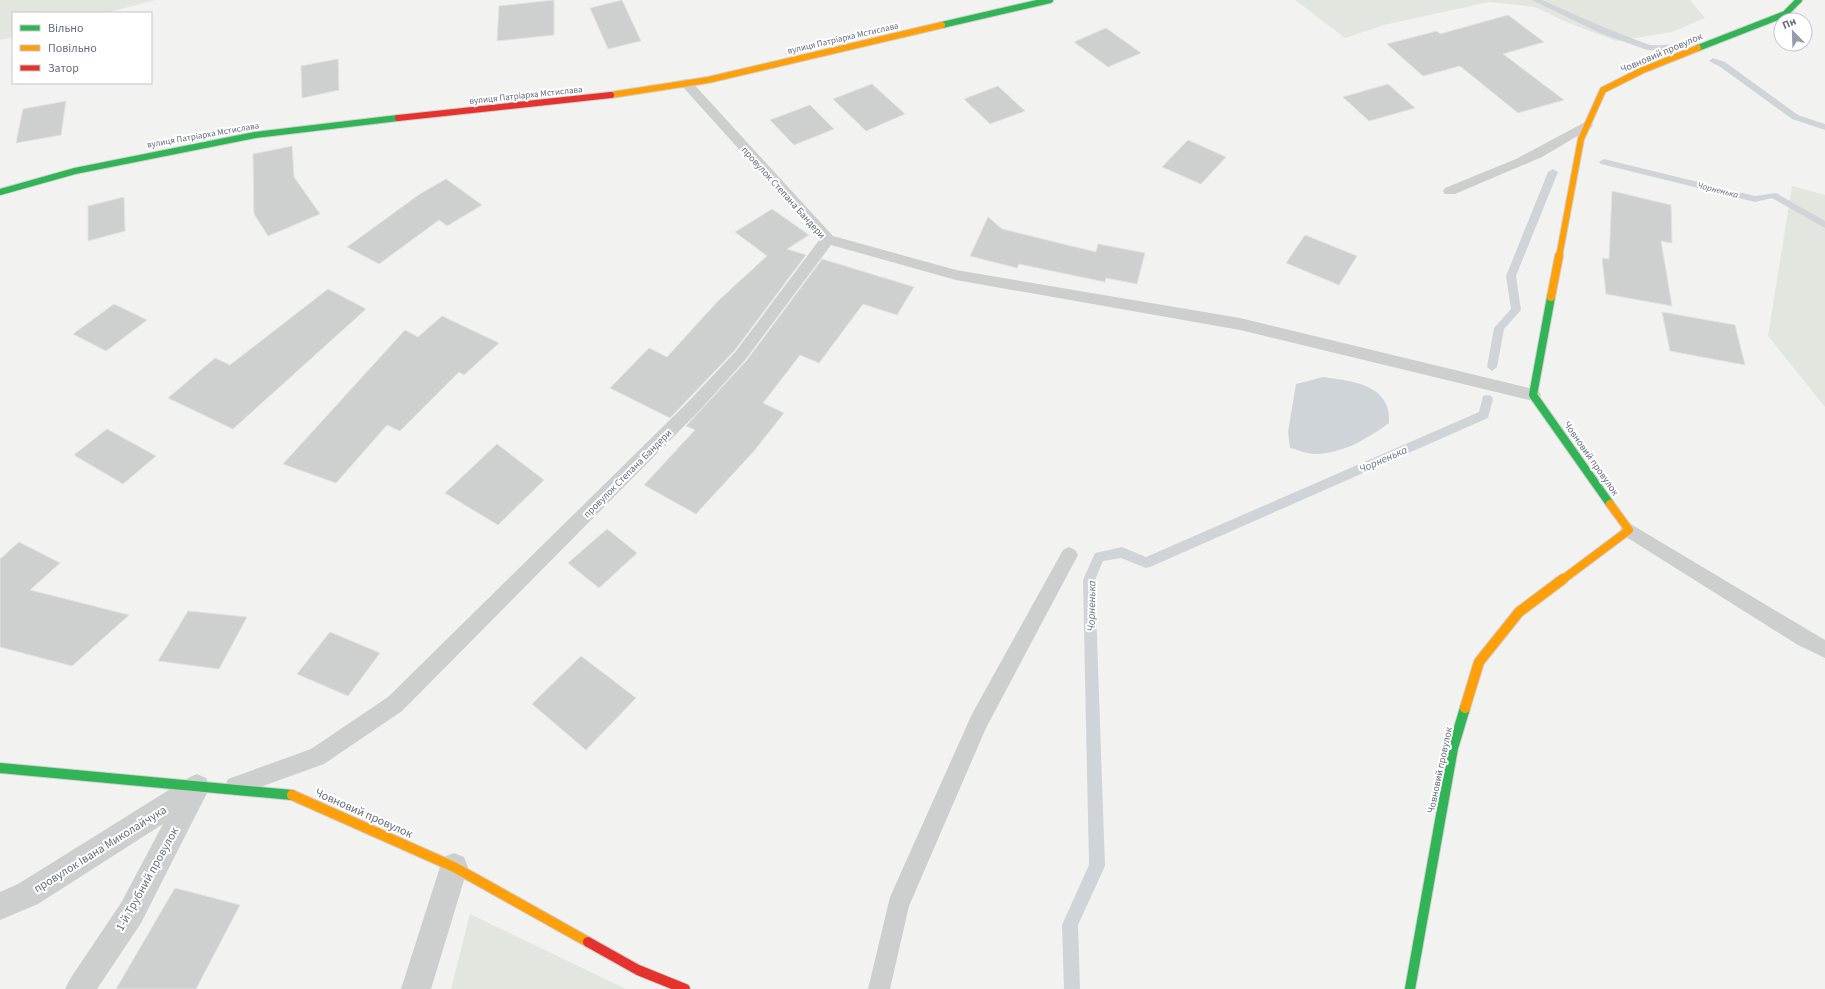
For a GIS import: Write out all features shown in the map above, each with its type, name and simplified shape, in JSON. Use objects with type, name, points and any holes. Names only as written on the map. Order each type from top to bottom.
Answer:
[{"type":"street","name":"вулиця Патріарха Мстислава","points":[[0,192],[75,171],[255,135],[340,124],[593,98],[708,80],[1050,0]]},
{"type":"street","name":"Човновий провулок","points":[[1410,989],[1453,748],[1480,662],[1519,612],[1629,530],[1533,395],[1581,139],[1604,90],[1643,70],[1785,14],[1799,0]]},
{"type":"street","name":"Човновий провулок","points":[[0,768],[225,790],[294,795],[454,867],[638,970],[685,989]]},
{"type":"street","name":"провулок Івана Миколайчука","points":[[0,906],[28,894],[197,787]]},
{"type":"street","name":"1-й Трубний провулок","points":[[80,989],[132,913],[197,787]]},
{"type":"street","points":[[416,989],[454,867]]},
{"type":"lane","name":"провулок Степана Бандери","points":[[225,790],[317,757],[396,704],[694,406],[741,355],[828,238],[686,83]]},
{"type":"lane","points":[[1450,191],[1519,163],[1565,140],[1588,125]]},
{"type":"lane","points":[[828,238],[956,275],[1240,324],[1533,395]]},
{"type":"lane","points":[[1629,530],[1805,639],[1825,649]]},
{"type":"lane","points":[[880,989],[898,905],[978,721],[1069,555]]},
{"type":"shaded area","points":[[0,0],[156,0],[109,12],[12,12],[12,37],[0,40]]},
{"type":"shaded area","points":[[1295,0],[1690,0],[1705,18],[1672,32],[1616,41],[1566,22],[1535,7],[1489,2],[1384,25],[1345,38]]},
{"type":"shaded area","points":[[1792,186],[1825,195],[1825,407],[1768,336]]},
{"type":"shaded area","points":[[1323,377],[1357,383],[1377,392],[1384,400],[1388,410],[1389,423],[1364,440],[1336,451],[1312,454],[1290,448],[1288,432],[1296,384]]},
{"type":"shaded area","points":[[470,914],[626,989],[451,989]]},
{"type":"building","points":[[554,0],[554,35],[497,41],[499,6]]},
{"type":"building","points":[[622,0],[641,41],[608,49],[590,8]]},
{"type":"building","points":[[1508,15],[1544,42],[1503,54],[1564,100],[1518,113],[1460,66],[1423,76],[1387,44],[1437,31],[1440,34]]},
{"type":"building","points":[[1106,28],[1141,53],[1108,67],[1074,42]]},
{"type":"building","points":[[338,59],[339,90],[302,98],[301,66]]},
{"type":"building","points":[[872,84],[905,114],[866,131],[833,99]]},
{"type":"building","points":[[1388,84],[1415,108],[1369,121],[1343,97]]},
{"type":"building","points":[[998,86],[1025,111],[990,124],[964,99]]},
{"type":"building","points":[[66,101],[61,135],[16,143],[23,109]]},
{"type":"building","points":[[810,105],[834,129],[794,145],[770,120]]},
{"type":"building","points":[[1188,140],[1226,157],[1201,184],[1162,167]]},
{"type":"building","points":[[292,146],[294,177],[320,214],[268,236],[254,214],[253,154]]},
{"type":"building","points":[[446,179],[482,205],[447,226],[439,220],[379,264],[347,247],[420,194]]},
{"type":"building","points":[[1612,191],[1671,205],[1672,243],[1661,241],[1672,306],[1606,294],[1602,258],[1609,259]]},
{"type":"building","points":[[124,197],[125,231],[88,241],[88,206]]},
{"type":"building","points":[[772,209],[809,235],[787,249],[806,255],[735,350],[670,418],[610,388],[649,348],[667,357],[718,301],[767,256],[735,232]]},
{"type":"building","points":[[988,217],[1002,229],[1096,252],[1098,244],[1145,253],[1137,284],[1106,278],[1105,282],[1019,264],[1017,268],[970,256]]},
{"type":"building","points":[[1305,235],[1357,256],[1339,285],[1286,263]]},
{"type":"building","points":[[822,259],[914,287],[897,315],[863,304],[819,363],[800,355],[763,403],[784,413],[754,451],[696,514],[644,485],[695,430],[686,426],[747,360]]},
{"type":"building","points":[[328,289],[366,309],[233,429],[168,398],[215,358],[230,365]]},
{"type":"building","points":[[114,304],[147,320],[106,351],[73,334]]},
{"type":"building","points":[[1662,312],[1735,325],[1745,365],[1670,351]]},
{"type":"building","points":[[442,316],[499,343],[464,375],[459,372],[400,431],[387,425],[336,483],[283,464],[405,330],[418,337]]},
{"type":"building","points":[[107,429],[156,456],[123,484],[74,455]]},
{"type":"building","points":[[497,444],[544,480],[498,525],[445,493]]},
{"type":"building","points":[[607,529],[637,553],[599,588],[568,563]]},
{"type":"building","points":[[19,542],[60,563],[30,590],[129,615],[72,666],[0,647],[0,559]]},
{"type":"building","points":[[188,611],[247,617],[219,669],[158,661]]},
{"type":"building","points":[[330,632],[380,653],[348,696],[297,674]]},
{"type":"building","points":[[581,656],[636,698],[586,750],[532,704]]},
{"type":"building","points":[[175,888],[240,905],[196,989],[116,989]]},
{"type":"waterway","points":[[1536,0],[1603,31],[1650,48],[1676,48]]},
{"type":"waterway","points":[[1713,61],[1722,64],[1795,117],[1825,127]]},
{"type":"waterway","name":"Чорненька","points":[[1604,162],[1755,199],[1773,195],[1825,225]]},
{"type":"waterway","name":"Чорненька","points":[[1492,367],[1499,328],[1516,310],[1511,276],[1553,172]]},
{"type":"waterway","name":"Чорненька","points":[[1072,989],[1070,925],[1097,866],[1089,580],[1099,557],[1122,552],[1146,563],[1484,415],[1487,399]]},
{"type":"traffic: fast","points":[[942,25],[1050,0]]},
{"type":"traffic: fast","points":[[1698,48],[1785,14],[1799,0]]},
{"type":"traffic: fast","points":[[0,192],[75,171],[255,135],[398,118]]},
{"type":"traffic: fast","points":[[1551,297],[1533,395],[1610,504]]},
{"type":"traffic: fast","points":[[1410,989],[1453,748],[1465,708]]},
{"type":"traffic: fast","points":[[0,768],[292,795]]},
{"type":"traffic: slow","points":[[611,95],[708,80],[942,25]]},
{"type":"traffic: slow","points":[[1551,297],[1581,139],[1603,90],[1643,70],[1698,48]]},
{"type":"traffic: slow","points":[[1465,708],[1479,662],[1519,612],[1629,530],[1610,504]]},
{"type":"traffic: slow","points":[[292,795],[454,867],[588,942]]},
{"type":"traffic: jam","points":[[398,118],[611,95]]},
{"type":"traffic: jam","points":[[588,942],[638,970],[685,989]]}]
